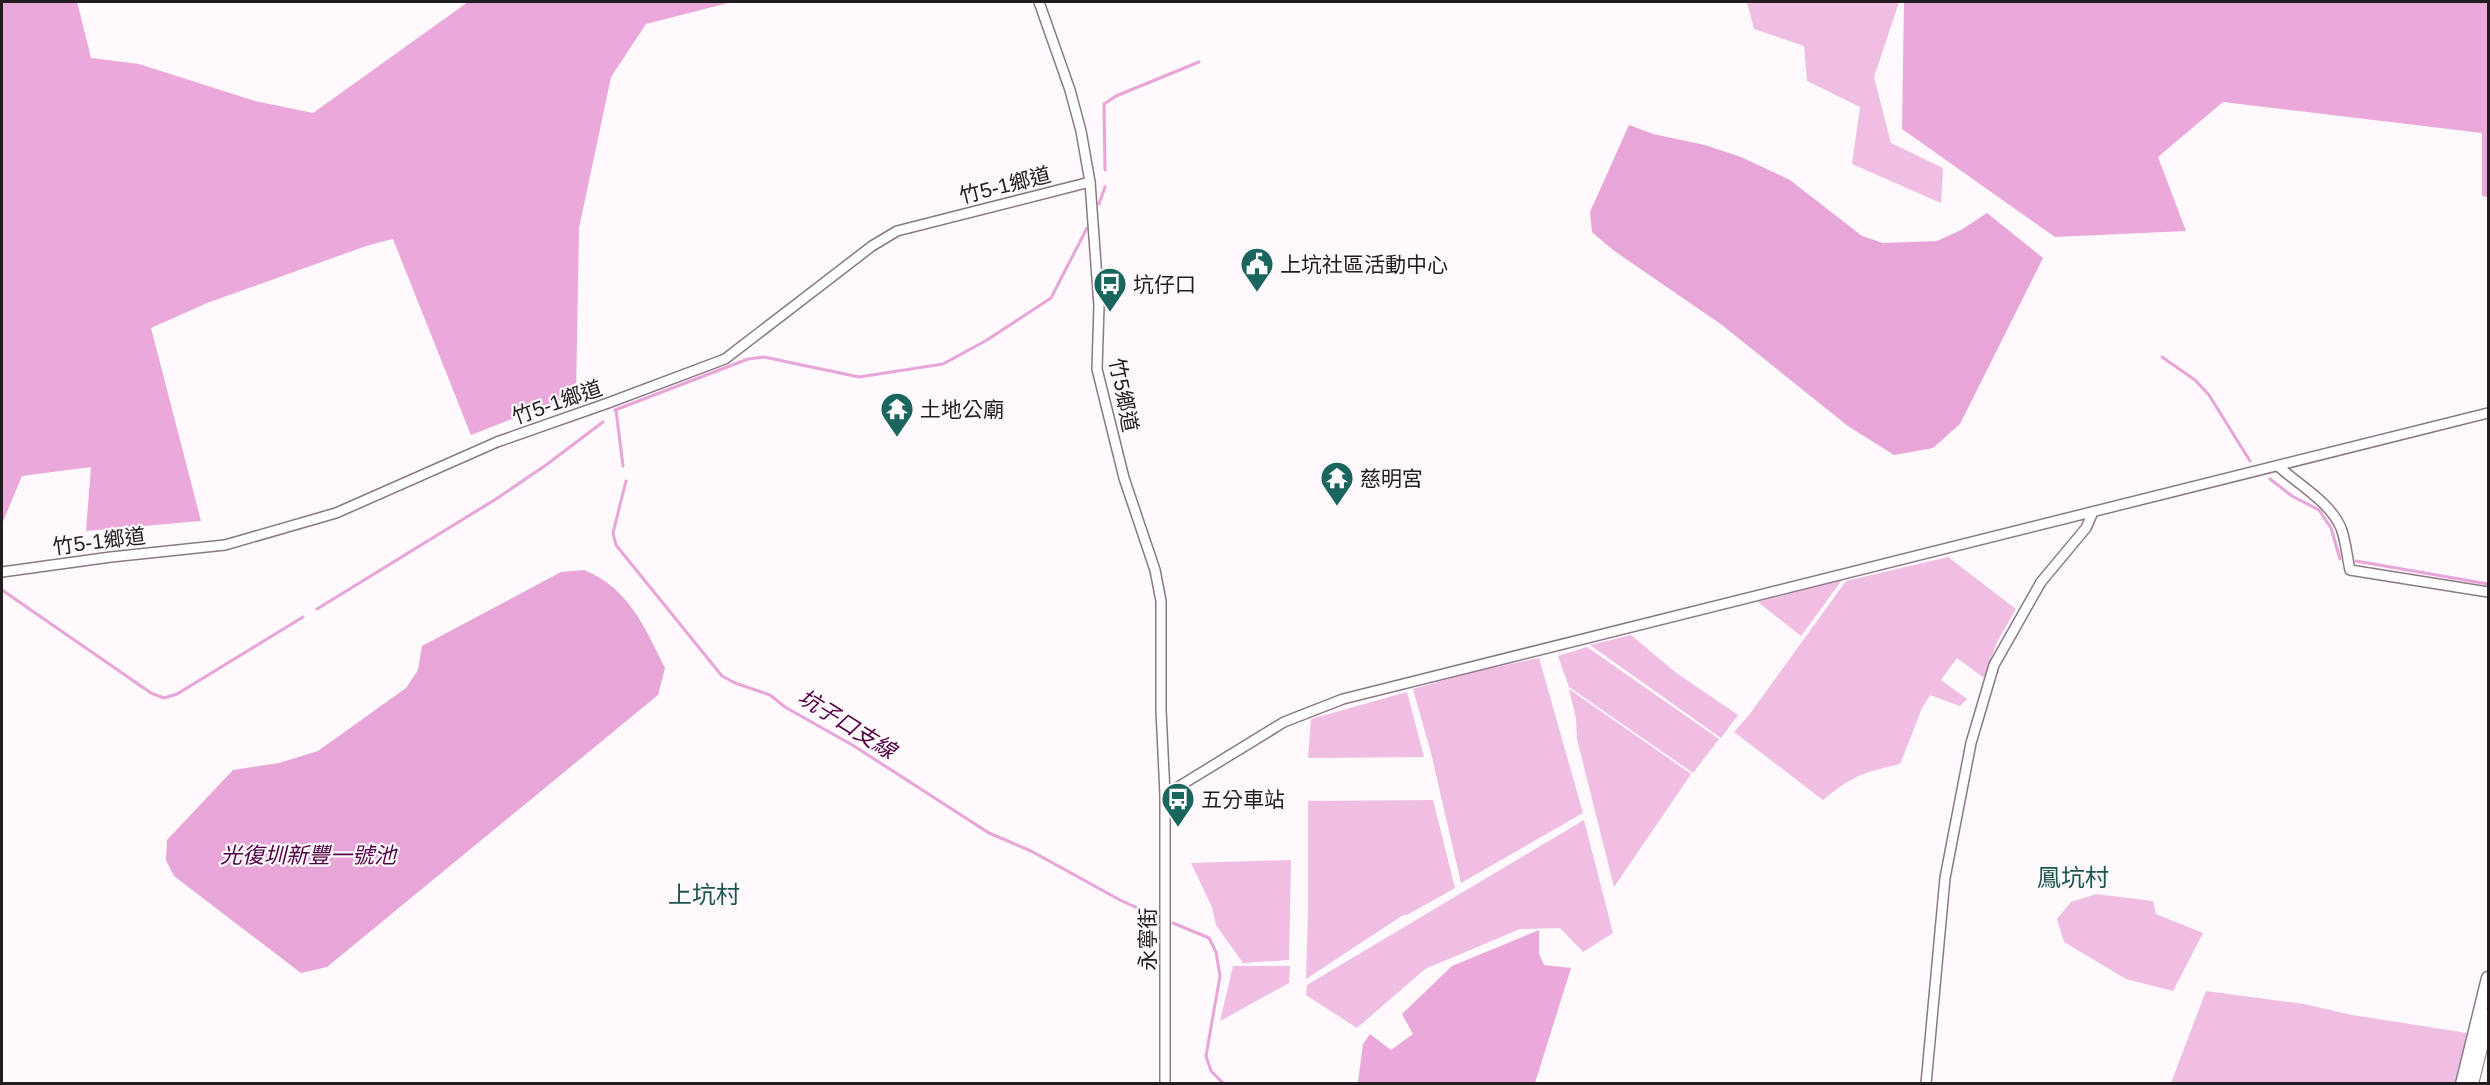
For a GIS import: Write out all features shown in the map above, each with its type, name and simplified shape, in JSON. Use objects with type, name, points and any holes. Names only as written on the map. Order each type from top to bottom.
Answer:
[{"type":"highway","points":[[2471,1083],[2488,1016]]},
{"type":"highway","points":[[2481,1083],[2488,1054]]},
{"type":"main road","points":[[2462,1083],[2488,978]]},
{"type":"street","name":"竹5鄉道","points":[[1039,2],[1070,90],[1081,131],[1090,182],[1099,306],[1097,369],[1124,478],[1155,570],[1161,601],[1161,710],[1165,795]]},
{"type":"street","name":"竹5-1鄉道","points":[[2,572],[225,545],[336,513],[497,442],[608,404],[726,359],[872,246],[897,231],[1090,182]]},
{"type":"street","points":[[1165,795],[1284,722],[1343,699],[2488,413]]},
{"type":"street","points":[[2278,466],[2325,505],[2334,516],[2341,529],[2350,570],[2488,592]]},
{"type":"street","points":[[1926,1083],[1945,878],[1971,743],[1994,665],[2041,582],[2086,528],[2094,512]]},
{"type":"street","name":"永寧街","points":[[1165,795],[1165,1083]]},
{"type":"shaded area","points":[[2,2],[77,2],[91,58],[139,64],[255,101],[313,113],[468,2],[732,2],[646,24],[611,77],[579,228],[576,394],[471,435],[393,239],[369,245],[207,303],[151,328],[201,521],[86,531],[91,467],[22,476],[2,524]]},
{"type":"shaded area","points":[[1747,2],[1899,2],[1874,77],[1891,143],[1943,168],[1941,203],[1852,164],[1860,107],[1807,81],[1804,46],[1754,29]]},
{"type":"shaded area","points":[[1904,2],[2488,2],[2488,197],[2482,196],[2482,133],[2223,102],[2158,157],[2186,231],[2055,237],[1902,129]]},
{"type":"shaded area","points":[[1948,557],[2016,609],[1997,642],[1984,678],[1957,658],[1941,680],[1967,699],[1960,706],[1930,695],[1922,708],[1900,764],[1859,776],[1842,785],[1823,800],[1734,732],[1749,715],[1846,581]]},
{"type":"shaded area","points":[[1842,580],[1801,636],[1758,602]]},
{"type":"shaded area","points":[[1631,635],[1675,672],[1738,715],[1721,738],[1590,645]]},
{"type":"shaded area","points":[[1587,647],[1719,739],[1693,773],[1569,687],[1558,656]]},
{"type":"shaded area","points":[[1539,658],[1583,813],[1461,883],[1431,753],[1413,689],[1477,671]]},
{"type":"shaded area","points":[[1569,689],[1691,774],[1614,887],[1577,739],[1576,718]]},
{"type":"shaded area","points":[[1407,692],[1424,757],[1308,758],[1311,719]]},
{"type":"shaded area","points":[[1433,800],[1455,888],[1407,915],[1403,915],[1306,979],[1308,801]]},
{"type":"shaded area","points":[[1584,820],[1613,933],[1583,952],[1560,928],[1520,929],[1425,969],[1357,1028],[1306,995],[1307,985]]},
{"type":"shaded area","points":[[1291,860],[1289,960],[1243,963],[1216,925],[1212,907],[1191,863]]},
{"type":"shaded area","points":[[2096,894],[2153,901],[2156,914],[2203,933],[2173,991],[2126,979],[2064,942],[2057,919],[2071,902]]},
{"type":"shaded area","points":[[1539,930],[1539,954],[1544,965],[1571,968],[1535,1083],[1360,1084],[1358,1082],[1363,1044],[1370,1034],[1391,1050],[1413,1034],[1402,1014],[1452,966]]},
{"type":"shaded area","points":[[1233,966],[1290,966],[1289,983],[1220,1021]]},
{"type":"shaded area","points":[[2206,991],[2304,1004],[2352,1015],[2467,1033],[2455,1083],[2171,1083]]},
{"type":"water","points":[[1629,125],[1653,134],[1705,145],[1741,157],[1790,180],[1862,236],[1883,243],[1937,241],[1961,230],[1987,213],[2043,258],[1960,424],[1933,448],[1894,455],[1848,426],[1722,325],[1613,250],[1592,232],[1590,212]]},
{"type":"water","name":"光復圳新豐一號池","points":[[584,570],[613,587],[624,598],[642,624],[665,668],[658,695],[327,967],[301,973],[174,876],[166,860],[167,840],[233,770],[279,763],[318,751],[406,688],[418,670],[422,646],[561,572]]},
{"type":"waterway","points":[[1105,170],[1104,104],[1116,96],[1199,62]]},
{"type":"waterway","points":[[1099,204],[1105,187]]},
{"type":"waterway","points":[[615,410],[748,359],[764,357],[859,377],[943,364],[987,340],[1051,298],[1087,228]]},
{"type":"waterway","points":[[2162,357],[2195,380],[2209,395],[2250,461]]},
{"type":"waterway","name":"坑子口支線","points":[[616,410],[623,466]]},
{"type":"waterway","points":[[317,609],[496,499],[603,422]]},
{"type":"waterway","points":[[2270,479],[2292,496],[2319,510],[2331,528],[2340,559]]},
{"type":"waterway","name":"坑子口支線","points":[[626,481],[613,533],[616,545],[722,676],[770,695],[785,707],[854,746],[989,833],[1031,851],[1120,900],[1157,917]]},
{"type":"waterway","points":[[2356,561],[2488,584]]},
{"type":"waterway","points":[[2,590],[151,693],[164,698],[177,694],[303,617]]},
{"type":"waterway","name":"坑子口支線","points":[[1173,923],[1209,938],[1216,952],[1220,976],[1206,1056],[1211,1071],[1224,1084]]},
{"type":"place","name":"上坑社區活動中心","points":[[1257,293]]},
{"type":"place","name":"坑仔口","points":[[1110,313]]},
{"type":"place","name":"土地公廟","points":[[897,438]]},
{"type":"place","name":"慈明宮","points":[[1337,507]]},
{"type":"place","name":"五分車站","points":[[1178,828]]},
{"type":"district","name":"鳳坑村","points":[[2073,877]]},
{"type":"district","name":"上坑村","points":[[704,894]]}]
